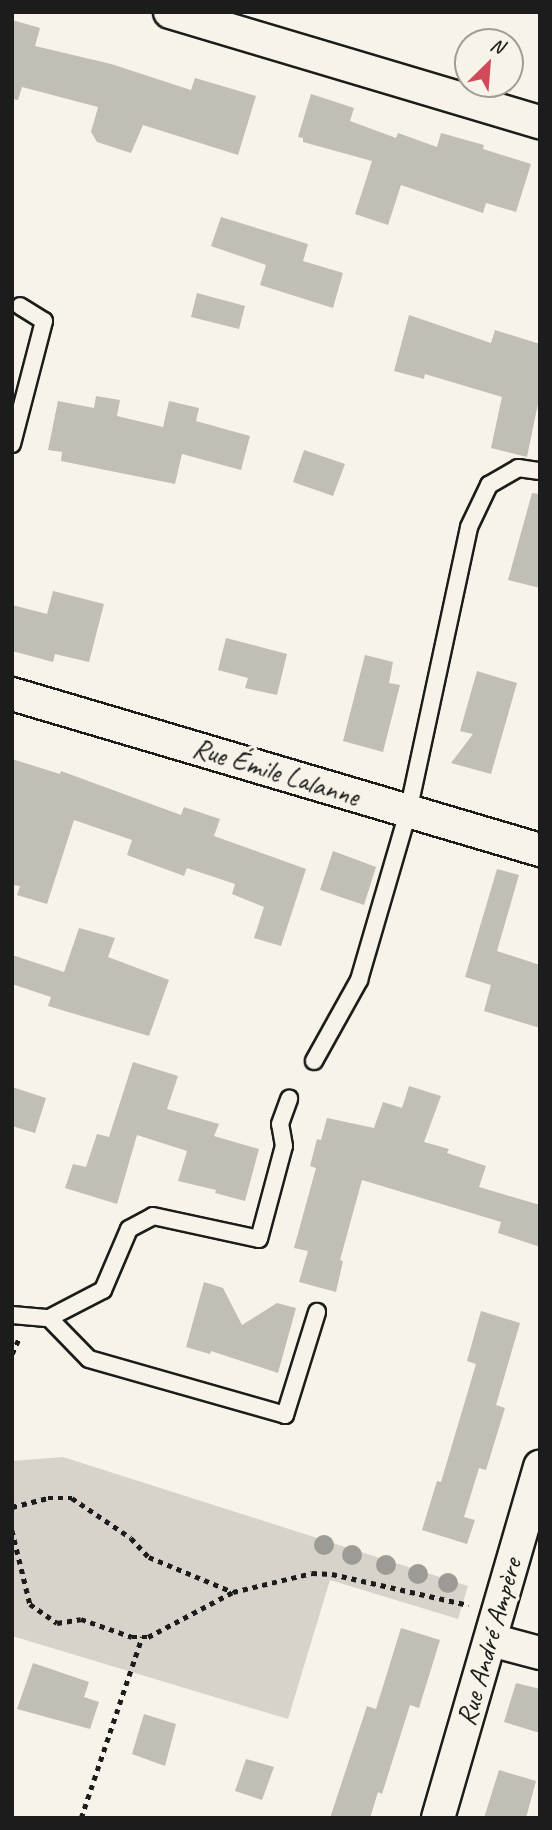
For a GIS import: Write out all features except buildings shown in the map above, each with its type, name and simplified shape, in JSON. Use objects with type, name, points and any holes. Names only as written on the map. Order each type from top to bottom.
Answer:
[{"type":"street","points":[[170,12],[540,122]]},
{"type":"street","name":"Rue Émile Lalanne","points":[[12,694],[540,850]]},
{"type":"street","name":"Rue André Ampère","points":[[438,1818],[540,1467]]},
{"type":"street","points":[[494,1626],[540,1653]]},
{"type":"lane","points":[[12,444],[44,321],[20,306]]},
{"type":"lane","points":[[314,1061],[359,981],[408,812],[469,527],[489,485],[518,468],[540,471]]},
{"type":"lane","points":[[12,1315],[49,1318],[103,1290],[129,1229],[153,1216],[259,1239],[284,1146],[280,1124],[289,1099]]},
{"type":"lane","points":[[49,1318],[89,1359],[285,1415],[317,1312]]},
{"type":"path","points":[[12,1507],[48,1498],[72,1498],[131,1538],[149,1557],[233,1592]]},
{"type":"path","points":[[12,1530],[30,1604],[57,1623],[81,1619],[132,1637],[148,1637],[233,1592],[312,1573],[332,1574],[494,1626]]},
{"type":"path","points":[[81,1818],[142,1637]]},
{"type":"shaded area","points":[[63,1457],[468,1586],[458,1619],[330,1580],[288,1719],[12,1636],[12,1461]]}]
